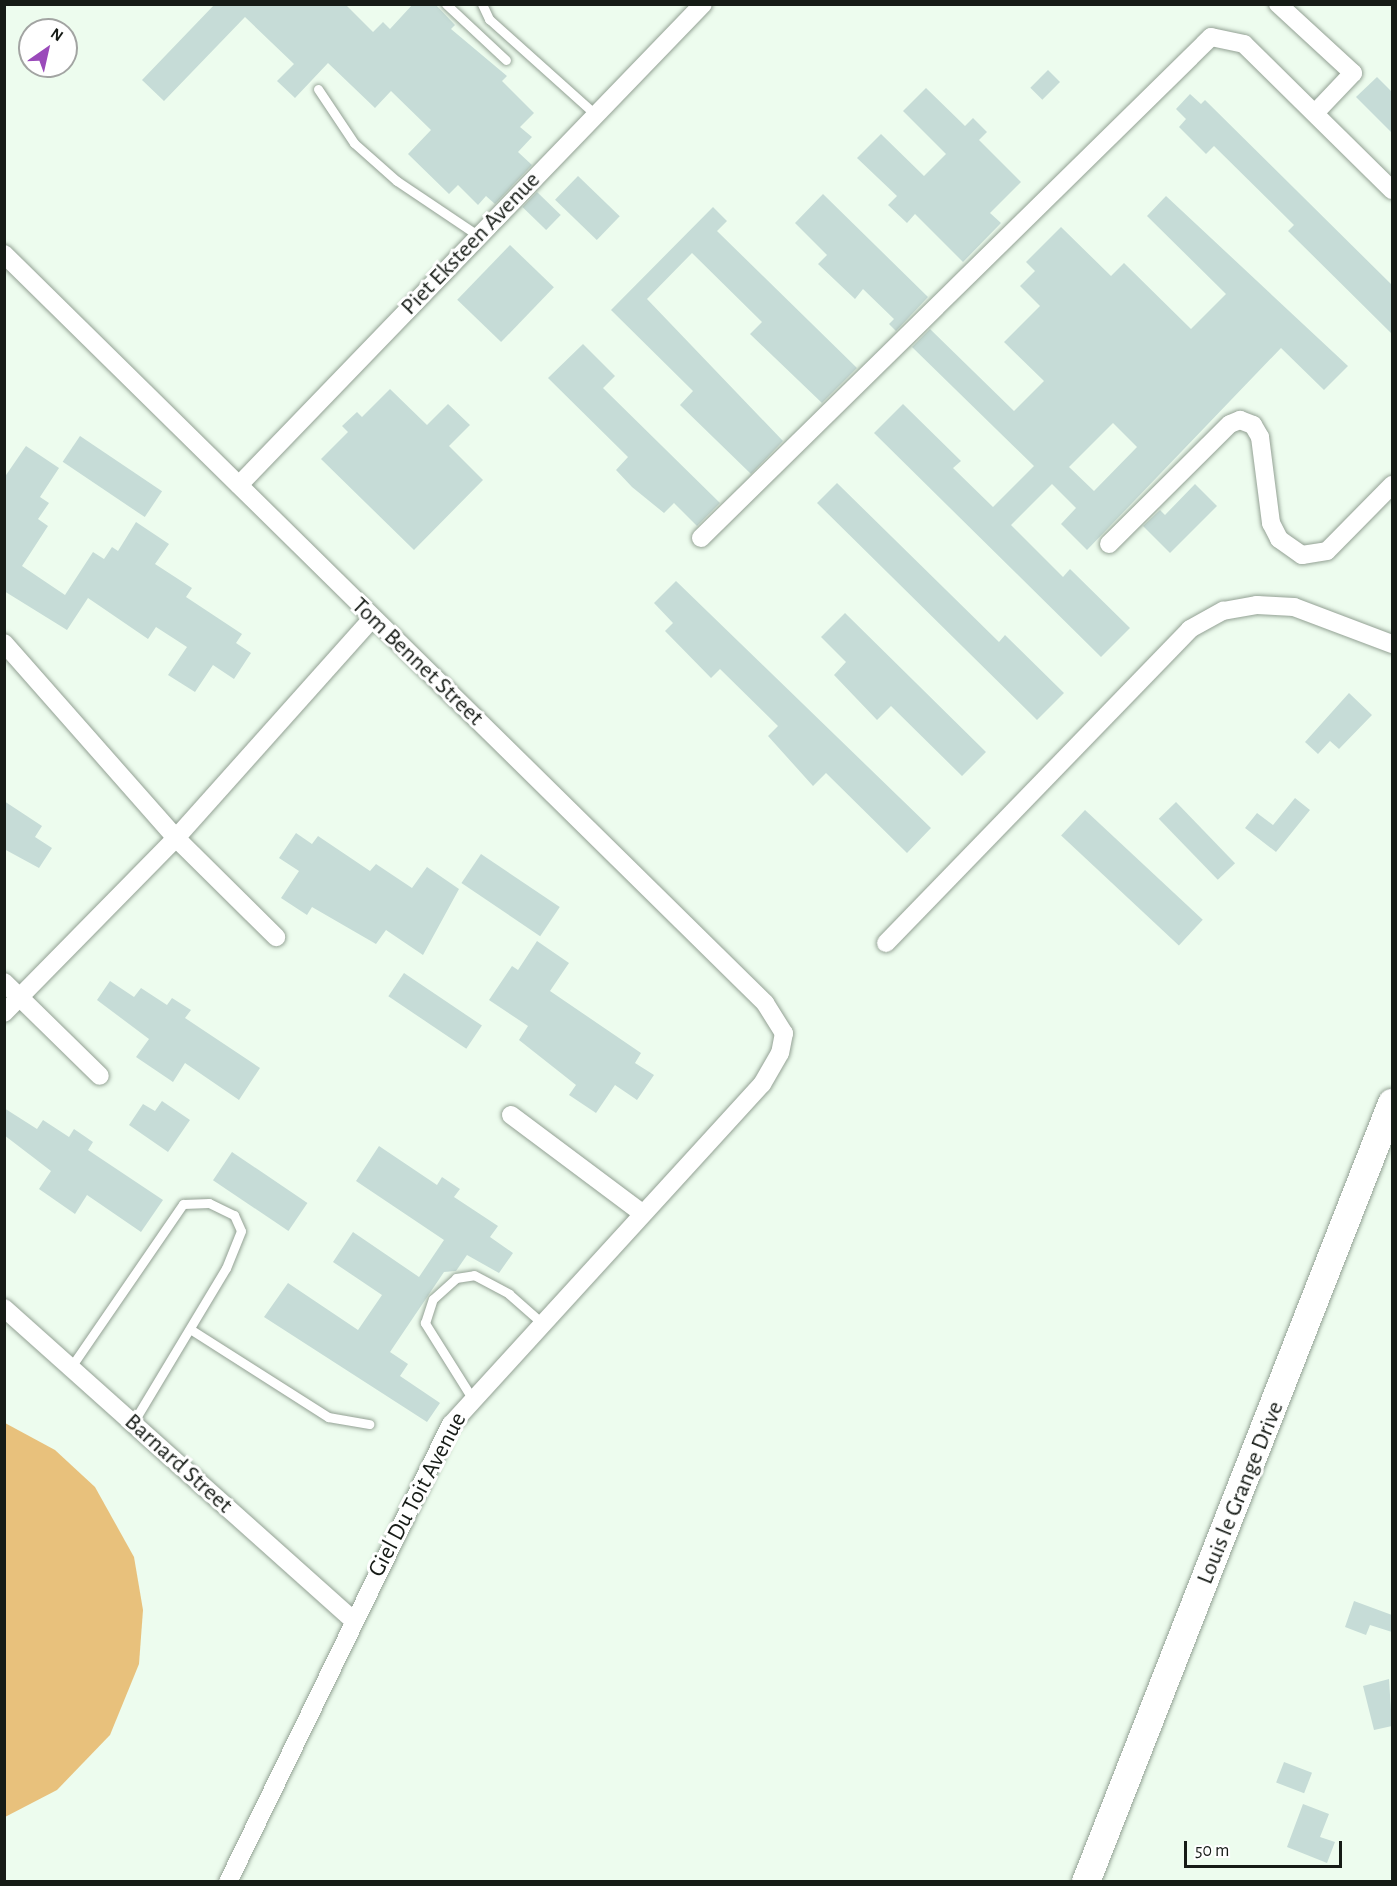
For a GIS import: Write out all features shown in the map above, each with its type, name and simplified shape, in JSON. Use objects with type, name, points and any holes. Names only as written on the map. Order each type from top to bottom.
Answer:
[{"type":"main road","name":"Louis le Grange Drive","points":[[1086,1881],[1392,1103]]},
{"type":"street","name":"Piet Eksteen Avenue","points":[[239,484],[704,4]]},
{"type":"street","points":[[1278,4],[1353,73],[1316,112]]},
{"type":"street","points":[[701,538],[1200,42],[1221,36],[1244,44],[1316,112],[1392,190]]},
{"type":"street","name":"Tom Bennet Street","points":[[4,254],[775,1014],[784,1041],[762,1084]]},
{"type":"street","points":[[1109,544],[1230,424],[1240,420],[1253,425],[1260,437],[1271,523],[1279,538],[1302,555],[1327,551],[1392,485]]},
{"type":"street","points":[[886,943],[1190,629],[1223,611],[1257,605],[1294,607],[1392,644]]},
{"type":"street","points":[[4,1013],[176,838],[372,619]]},
{"type":"street","points":[[4,643],[176,838],[276,937]]},
{"type":"street","points":[[4,982],[100,1076]]},
{"type":"street","name":"Giel Du Toit Avenue","points":[[228,1881],[352,1619],[451,1424],[472,1398],[762,1084]]},
{"type":"street","points":[[511,1115],[642,1213]]},
{"type":"street","name":"Barnard Street","points":[[4,1308],[352,1619]]},
{"type":"lane","points":[[446,4],[506,60]]},
{"type":"lane","points":[[482,4],[489,19],[596,115]]},
{"type":"lane","points":[[318,90],[354,143],[397,182],[479,236]]},
{"type":"lane","points":[[71,1367],[175,1212],[196,1201],[234,1215],[241,1231],[190,1329],[133,1423]]},
{"type":"lane","points":[[472,1398],[425,1323],[433,1299],[456,1278],[474,1275],[509,1294],[542,1323]]},
{"type":"lane","points":[[190,1329],[328,1417],[369,1424]]},
{"type":"shaded area","points":[[5,1423],[55,1450],[95,1487],[134,1557],[143,1610],[139,1664],[110,1735],[57,1790],[5,1817]]},
{"type":"building","points":[[215,4],[345,4],[373,32],[383,22],[390,29],[413,4],[435,4],[455,25],[451,29],[507,76],[502,81],[534,113],[520,127],[532,137],[518,152],[532,165],[495,204],[486,196],[478,205],[458,185],[449,194],[408,154],[431,130],[391,91],[375,108],[328,63],[295,98],[277,81],[294,64],[245,17],[164,101],[142,80]]},
{"type":"building","points":[[1048,70],[1060,82],[1042,100],[1030,88]]},
{"type":"building","points":[[1377,77],[1392,92],[1392,133],[1356,97]]},
{"type":"building","points":[[926,88],[965,126],[973,118],[987,132],[979,140],[1021,182],[990,213],[1001,223],[963,262],[915,214],[907,223],[888,205],[897,196],[857,158],[881,134],[924,176],[946,154],[903,111]]},
{"type":"building","points":[[1190,94],[1201,104],[1205,100],[1392,285],[1392,334],[1288,231],[1294,225],[1214,146],[1206,154],[1179,127],[1186,119],[1176,109]]},
{"type":"building","points":[[578,176],[620,216],[597,240],[555,200]]},
{"type":"building","points":[[537,192],[561,215],[546,230],[522,207]]},
{"type":"building","points":[[823,194],[928,297],[896,331],[889,324],[894,319],[863,289],[855,299],[818,264],[827,255],[795,223]]},
{"type":"building","points":[[1166,196],[1348,366],[1324,390],[1281,348],[1087,550],[1061,524],[1076,508],[1052,484],[1011,525],[1063,577],[1070,569],[1130,628],[1101,657],[874,433],[903,404],[961,461],[953,468],[993,507],[1034,466],[912,347],[930,329],[1014,411],[1044,381],[1004,342],[1040,306],[1020,286],[1035,271],[1026,262],[1061,227],[1111,276],[1124,263],[1191,329],[1226,294],[1147,216]],"holes":[[[1113,423],[1137,447],[1094,491],[1069,467]]]},
{"type":"building","points":[[713,207],[727,221],[717,231],[857,368],[822,403],[750,334],[762,322],[692,253],[647,299],[783,441],[751,474],[680,405],[693,391],[611,310]]},
{"type":"building","points":[[510,245],[554,287],[501,342],[457,300]]},
{"type":"building","points":[[583,344],[615,376],[603,388],[720,503],[697,526],[674,503],[664,513],[632,487],[616,470],[628,457],[548,378]]},
{"type":"building","points":[[390,389],[427,425],[448,404],[470,425],[449,446],[483,480],[414,550],[321,459],[348,432],[342,426],[357,412],[362,417]]},
{"type":"building","points":[[80,436],[162,491],[145,517],[63,462]]},
{"type":"building","points":[[26,446],[59,468],[40,497],[49,503],[38,519],[48,526],[22,566],[65,595],[93,552],[104,559],[112,547],[118,551],[136,522],[169,544],[155,564],[192,588],[186,597],[242,634],[236,643],[251,653],[234,679],[213,665],[195,692],[168,675],[187,647],[156,627],[148,639],[88,598],[67,630],[4,591],[4,478]]},
{"type":"building","points":[[837,483],[999,642],[1005,635],[1064,693],[1037,720],[817,503]]},
{"type":"building","points":[[1195,484],[1217,506],[1170,553],[1143,526],[1160,510],[1165,515]]},
{"type":"building","points":[[676,581],[931,828],[907,853],[826,773],[813,786],[768,736],[778,726],[720,669],[711,678],[665,631],[673,623],[654,603]]},
{"type":"building","points":[[845,613],[986,752],[962,776],[891,706],[877,720],[834,675],[846,662],[821,637]]},
{"type":"building","points":[[1349,693],[1372,715],[1339,749],[1330,741],[1318,754],[1305,742]]},
{"type":"building","points":[[1295,798],[1310,810],[1276,852],[1245,828],[1257,813],[1273,825]]},
{"type":"building","points":[[4,801],[42,826],[35,837],[52,848],[39,868],[4,849]]},
{"type":"building","points":[[1176,802],[1235,863],[1218,880],[1159,819]]},
{"type":"building","points":[[1085,810],[1203,920],[1179,945],[1061,836]]},
{"type":"building","points":[[296,833],[312,844],[318,836],[370,871],[376,864],[412,888],[427,867],[459,889],[423,955],[386,930],[376,944],[312,907],[307,915],[281,898],[299,871],[279,858]]},
{"type":"building","points":[[481,854],[560,907],[540,936],[461,883]]},
{"type":"building","points":[[537,941],[569,963],[550,991],[641,1053],[635,1063],[654,1075],[637,1100],[615,1085],[596,1113],[569,1095],[576,1085],[519,1040],[528,1026],[489,1000],[512,966],[518,970]]},
{"type":"building","points":[[404,973],[482,1026],[466,1049],[388,996]]},
{"type":"building","points":[[110,981],[134,997],[141,988],[167,1005],[172,998],[191,1010],[185,1018],[260,1068],[239,1100],[185,1063],[173,1082],[136,1057],[149,1039],[97,1000]]},
{"type":"building","points":[[162,1101],[190,1120],[168,1152],[129,1125],[143,1104],[155,1111]]},
{"type":"building","points":[[4,1108],[37,1129],[43,1120],[69,1137],[74,1129],[93,1142],[88,1150],[163,1200],[141,1232],[87,1195],[75,1214],[39,1189],[51,1171],[4,1135]]},
{"type":"building","points":[[379,1146],[437,1185],[442,1177],[460,1189],[454,1197],[498,1226],[490,1237],[513,1253],[499,1273],[467,1255],[456,1271],[444,1272],[390,1352],[408,1364],[400,1376],[440,1403],[427,1422],[264,1317],[288,1283],[358,1330],[382,1295],[333,1262],[353,1232],[419,1277],[444,1240],[356,1181]]},
{"type":"building","points":[[232,1152],[307,1203],[288,1231],[213,1180]]},
{"type":"building","points":[[1354,1601],[1392,1615],[1392,1632],[1370,1625],[1366,1635],[1345,1627]]},
{"type":"building","points":[[1389,1679],[1392,1726],[1374,1730],[1363,1686]]},
{"type":"building","points":[[1284,1762],[1312,1773],[1304,1793],[1276,1783]]},
{"type":"building","points":[[1303,1804],[1329,1814],[1320,1837],[1335,1842],[1327,1863],[1287,1847]]}]
